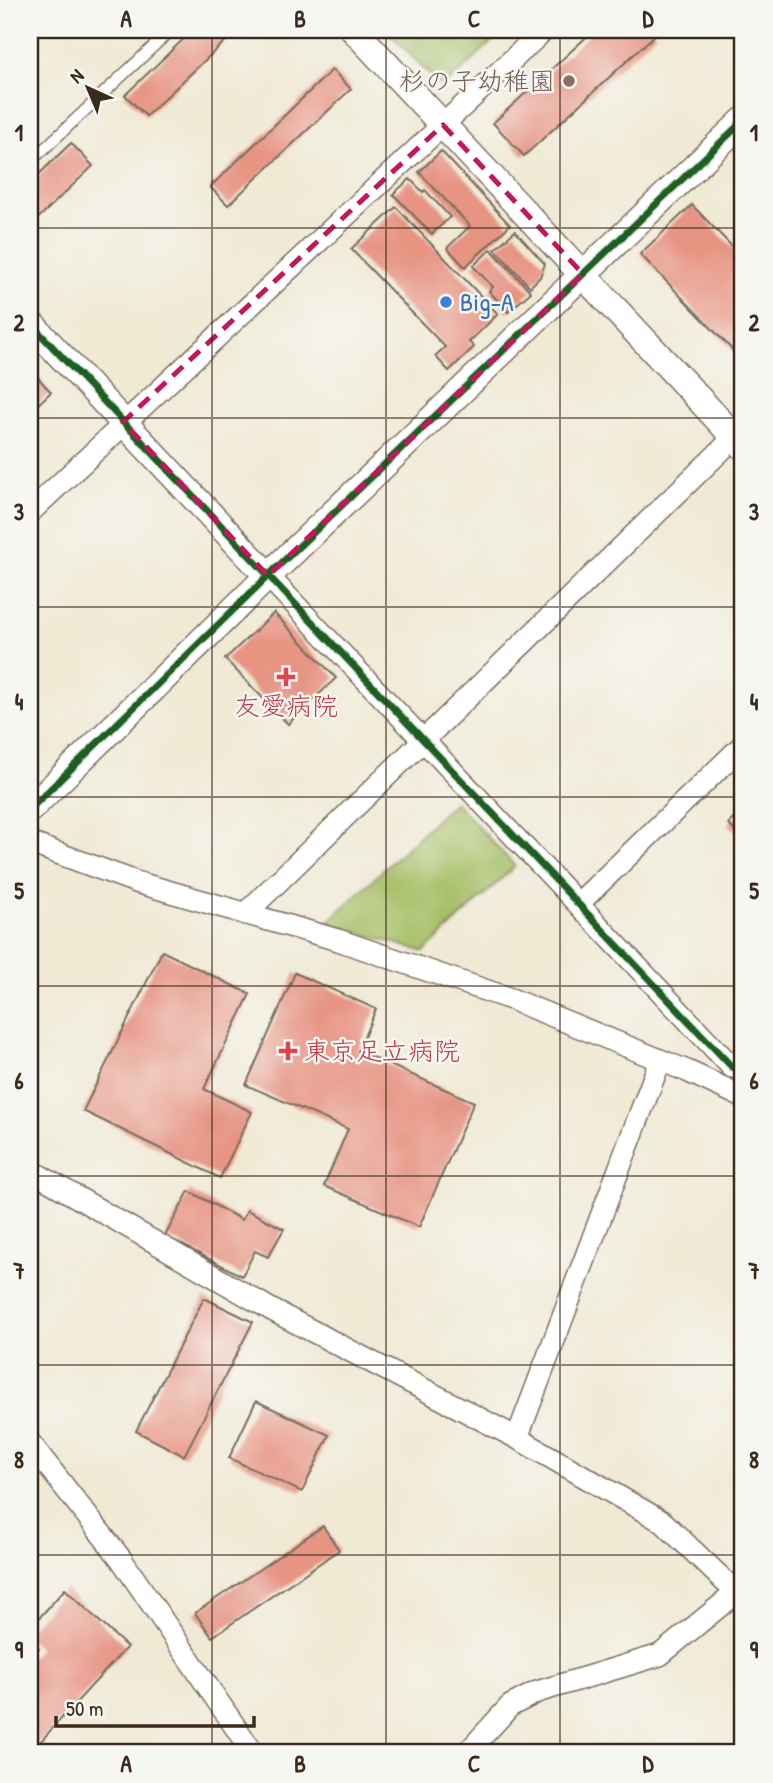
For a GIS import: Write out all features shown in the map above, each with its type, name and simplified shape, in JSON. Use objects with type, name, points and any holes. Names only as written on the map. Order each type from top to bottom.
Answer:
[{"type":"street","points":[[245,914],[740,437],[354,30]]},
{"type":"street","points":[[30,512],[544,30]]},
{"type":"street","points":[[30,809],[268,576],[743,121]]},
{"type":"street","points":[[30,323],[579,902],[738,1062],[735,1093],[474,986],[338,940],[136,882],[30,843]]},
{"type":"street","points":[[579,902],[743,745]]},
{"type":"street","points":[[517,1438],[660,1061]]},
{"type":"street","points":[[30,1170],[272,1310],[517,1438],[663,1522],[741,1593],[660,1655],[537,1692],[510,1706],[467,1753]]},
{"type":"street","points":[[30,1443],[121,1559],[253,1753]]},
{"type":"lane","points":[[30,162],[171,30]]},
{"type":"highlighted area","points":[[443,125],[583,274],[268,576],[123,422]]},
{"type":"green space","points":[[386,30],[504,30],[445,86],[439,84]]},
{"type":"green space","points":[[455,802],[515,866],[424,952],[327,923]]},
{"type":"building","points":[[193,30],[237,30],[146,116],[125,95]]},
{"type":"building","points":[[594,30],[651,30],[656,34],[524,156],[493,123]]},
{"type":"building","points":[[332,70],[351,89],[228,205],[210,187]]},
{"type":"building","points":[[71,143],[93,166],[30,226],[30,183]]},
{"type":"building","points":[[441,151],[510,225],[465,267],[447,248],[470,226],[419,172]]},
{"type":"building","points":[[410,179],[423,192],[425,190],[450,217],[432,234],[393,194]]},
{"type":"building","points":[[692,205],[743,258],[743,361],[640,254]]},
{"type":"building","points":[[396,207],[498,314],[469,342],[474,347],[449,371],[435,356],[445,347],[351,249]]},
{"type":"building","points":[[515,231],[545,264],[540,277],[530,287],[495,249]]},
{"type":"building","points":[[491,249],[531,292],[508,312],[489,291],[493,287],[473,266]]},
{"type":"building","points":[[30,369],[51,392],[30,412]]},
{"type":"building","points":[[274,613],[336,678],[288,724],[225,659]]},
{"type":"building","points":[[743,809],[743,839],[728,824]]},
{"type":"building","points":[[162,951],[250,994],[204,1089],[252,1112],[220,1178],[83,1111]]},
{"type":"building","points":[[295,973],[376,1009],[358,1051],[474,1102],[419,1227],[324,1186],[348,1129],[246,1085]]},
{"type":"building","points":[[189,1191],[242,1220],[247,1210],[284,1229],[268,1257],[255,1251],[242,1276],[165,1236]]},
{"type":"building","points":[[204,1298],[253,1322],[184,1456],[136,1431]]},
{"type":"building","points":[[256,1401],[329,1435],[302,1492],[229,1458]]},
{"type":"building","points":[[323,1526],[339,1550],[212,1637],[195,1613]]},
{"type":"building","points":[[65,1589],[127,1647],[30,1753],[30,1658],[39,1648],[30,1639],[30,1628]]},
{"type":"cycle path","points":[[30,809],[268,576],[743,121]]},
{"type":"cycle path","points":[[30,323],[732,1067]]},
{"type":"place","name":"杉の子幼稚園","points":[[569,81]]},
{"type":"place","name":"Big-A","points":[[446,302]]},
{"type":"place","name":"友愛病院","points":[[286,677]]},
{"type":"place","name":"東京足立病院","points":[[288,1051]]}]
